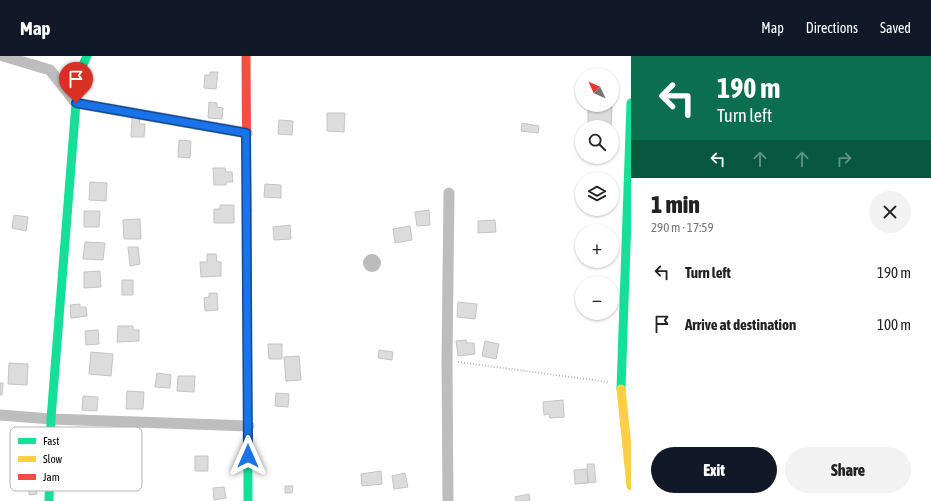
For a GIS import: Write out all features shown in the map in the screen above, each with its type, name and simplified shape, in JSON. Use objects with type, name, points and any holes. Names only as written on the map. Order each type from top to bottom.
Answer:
[{"type":"street","points":[[3,56],[50,70],[76,103],[246,133]]},
{"type":"street","points":[[51,427],[76,103],[82,66],[87,56]]},
{"type":"street","points":[[246,56],[249,426],[248,501]]},
{"type":"street","points":[[631,103],[620,383],[631,486]]},
{"type":"street","points":[[448,501],[447,361],[449,193]]},
{"type":"street","points":[[0,415],[51,419],[249,426]]},
{"type":"street","points":[[49,491],[49,501]]},
{"type":"path","points":[[447,361],[620,383]]},
{"type":"shaded area","points":[[368,254],[376,254],[381,259],[379,270],[376,272],[368,272],[363,267],[363,259]]},
{"type":"building","points":[[210,72],[218,72],[216,89],[204,88],[205,75],[210,75]]},
{"type":"building","points":[[209,102],[217,103],[217,107],[223,108],[222,119],[208,118]]},
{"type":"building","points":[[588,112],[612,112],[611,120],[588,120]]},
{"type":"building","points":[[327,113],[345,113],[344,132],[327,131]]},
{"type":"building","points":[[132,118],[140,119],[139,124],[145,124],[144,137],[131,137]]},
{"type":"building","points":[[279,120],[293,121],[292,135],[278,134]]},
{"type":"building","points":[[522,123],[539,126],[538,133],[521,131]]},
{"type":"building","points":[[179,140],[191,141],[190,158],[178,157]]},
{"type":"building","points":[[213,168],[225,168],[226,172],[232,172],[233,182],[226,182],[226,185],[214,185]]},
{"type":"building","points":[[90,182],[107,183],[106,201],[89,200]]},
{"type":"building","points":[[265,184],[281,185],[281,198],[264,197]]},
{"type":"building","points":[[220,205],[234,205],[234,223],[214,223],[214,209],[220,209]]},
{"type":"building","points":[[429,210],[430,225],[417,226],[415,212]]},
{"type":"building","points":[[84,211],[100,211],[99,227],[84,227]]},
{"type":"building","points":[[14,215],[28,217],[26,231],[12,228]]},
{"type":"building","points":[[140,219],[141,239],[124,239],[123,220]]},
{"type":"building","points":[[495,220],[496,232],[478,233],[478,221]]},
{"type":"building","points":[[290,225],[291,239],[274,240],[273,227]]},
{"type":"building","points":[[410,226],[412,240],[395,243],[393,229]]},
{"type":"building","points":[[85,242],[105,243],[103,260],[83,259]]},
{"type":"building","points":[[128,247],[138,247],[140,264],[130,266]]},
{"type":"building","points":[[207,254],[216,254],[217,262],[221,262],[221,276],[201,277],[200,262],[207,262]]},
{"type":"building","points":[[100,271],[101,287],[84,288],[84,272]]},
{"type":"building","points":[[122,280],[133,280],[133,295],[122,295]]},
{"type":"building","points":[[209,293],[217,293],[218,310],[205,311],[204,298],[209,297]]},
{"type":"building","points":[[458,302],[477,304],[475,319],[457,317]]},
{"type":"building","points":[[80,304],[80,307],[86,307],[87,316],[71,318],[70,305]]},
{"type":"building","points":[[118,326],[133,326],[133,330],[139,330],[139,341],[117,342]]},
{"type":"building","points":[[98,330],[99,344],[86,345],[85,331]]},
{"type":"building","points":[[466,340],[467,343],[474,343],[475,354],[458,356],[456,341]]},
{"type":"building","points":[[485,341],[499,344],[496,359],[482,356]]},
{"type":"building","points":[[268,344],[282,344],[282,359],[269,359]]},
{"type":"building","points":[[379,350],[393,352],[392,360],[378,358]]},
{"type":"building","points":[[91,352],[113,354],[111,376],[89,374]]},
{"type":"building","points":[[299,356],[301,380],[286,381],[284,357]]},
{"type":"building","points":[[9,363],[28,364],[27,385],[8,384]]},
{"type":"building","points":[[157,373],[171,375],[170,388],[155,387]]},
{"type":"building","points":[[178,376],[195,376],[194,392],[177,391]]},
{"type":"building","points":[[0,383],[3,383],[2,395],[0,395]]},
{"type":"building","points":[[127,391],[144,392],[143,409],[126,409]]},
{"type":"building","points":[[276,393],[289,394],[288,407],[275,406]]},
{"type":"building","points":[[83,396],[98,397],[97,411],[82,410]]},
{"type":"building","points":[[563,400],[564,417],[550,418],[549,414],[544,415],[543,402]]},
{"type":"building","points":[[195,456],[208,456],[208,471],[195,471]]},
{"type":"building","points":[[587,464],[594,464],[596,482],[588,483]]},
{"type":"building","points":[[587,469],[588,483],[575,484],[574,470]]},
{"type":"building","points":[[381,471],[382,484],[362,486],[361,474]]},
{"type":"building","points":[[405,473],[408,487],[394,489],[392,476]]},
{"type":"building","points":[[285,486],[293,486],[292,493],[285,493]]},
{"type":"building","points":[[224,487],[226,498],[214,500],[213,488]]},
{"type":"building","points":[[29,491],[36,491],[37,494],[29,495]]},
{"type":"building","points":[[529,494],[530,501],[516,501],[515,497]]},
{"type":"traffic: fast","points":[[51,427],[76,103],[82,67],[87,56]]},
{"type":"traffic: fast","points":[[621,389],[631,103]]},
{"type":"traffic: fast","points":[[247,211],[248,501]]},
{"type":"traffic: fast","points":[[49,491],[49,501]]},
{"type":"traffic: slow","points":[[621,389],[631,486]]},
{"type":"traffic: jam","points":[[246,56],[247,211]]},
{"type":"route","points":[[76,103],[246,133],[248,456]]}]
